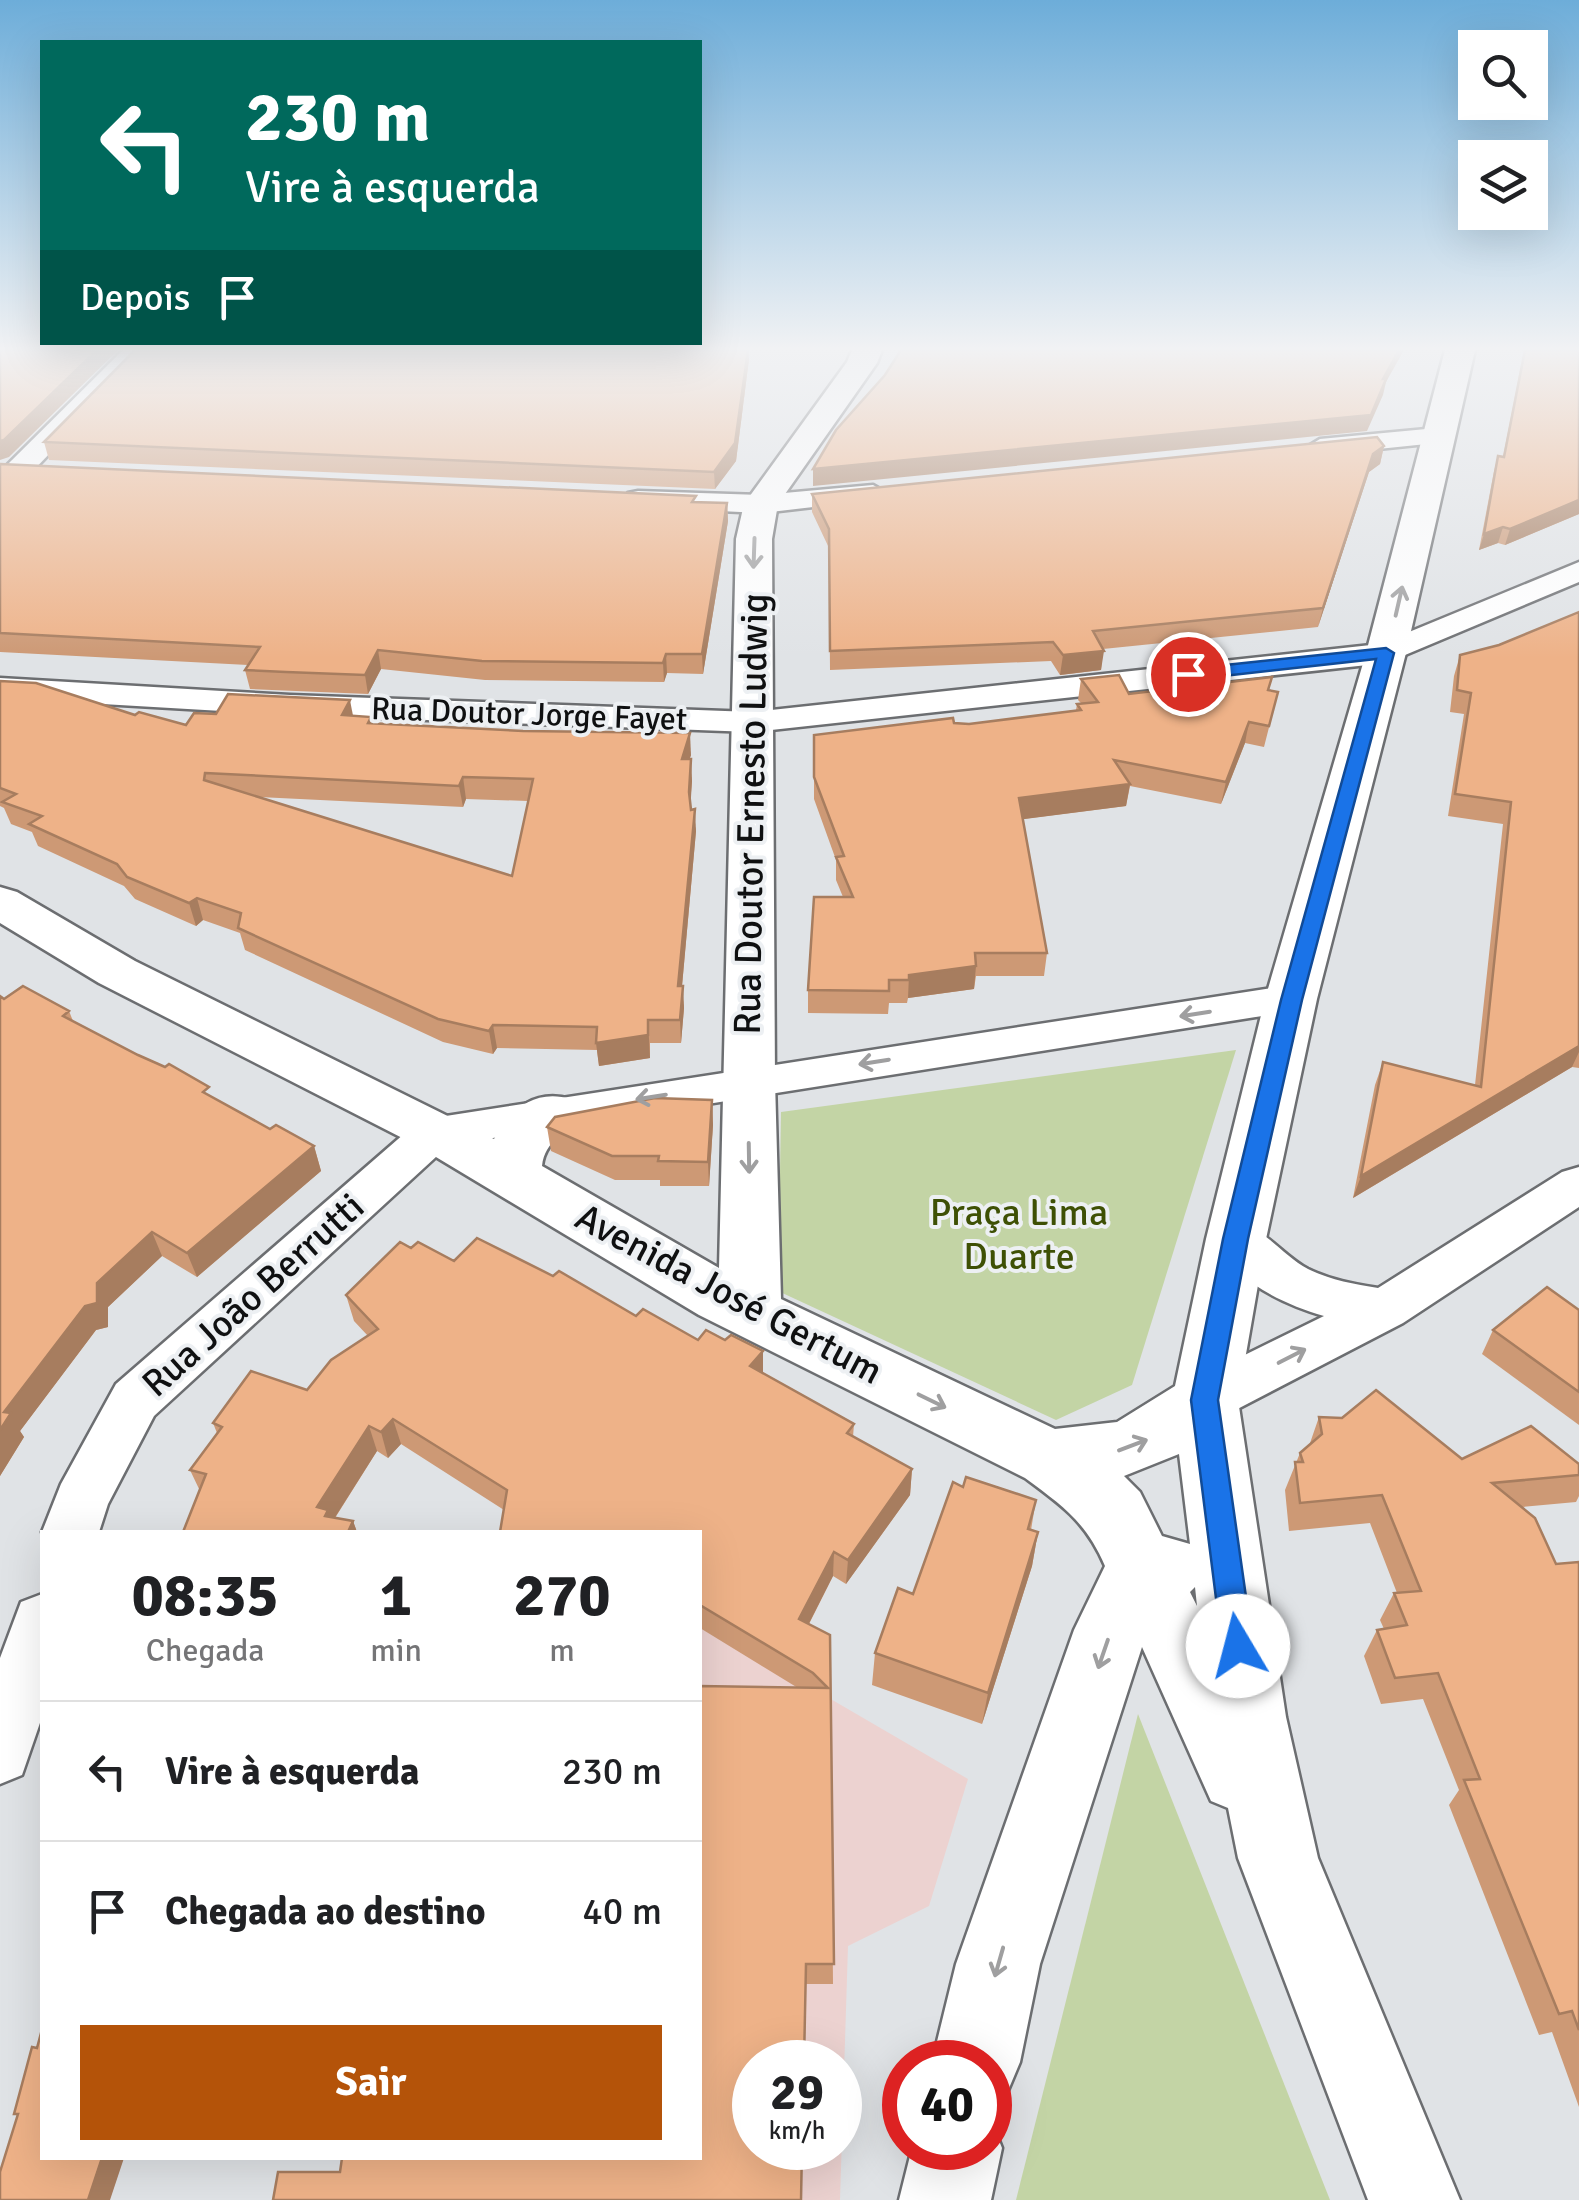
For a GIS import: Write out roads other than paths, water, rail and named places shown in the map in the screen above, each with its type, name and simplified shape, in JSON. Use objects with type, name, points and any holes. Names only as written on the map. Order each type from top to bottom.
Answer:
[{"type":"street","points":[[9,470],[27,453]]},
{"type":"street","name":"Rua Doutor Ernesto Ludwig","points":[[750,1313],[748,1081],[754,539],[761,504],[798,453]]},
{"type":"street","points":[[1414,2200],[1278,1858],[1248,1717],[1205,1400],[1236,1239],[1292,1000],[1386,653],[1433,453]]},
{"type":"street","points":[[9,470],[57,472]]},
{"type":"street","points":[[606,498],[761,504],[909,489]]},
{"type":"street","name":"Rua Doutor Jorge Fayet","points":[[0,688],[290,705],[752,722],[1386,653],[1579,571]]},
{"type":"street","name":"Avenida José Gertum","points":[[0,902],[117,972],[436,1131],[750,1313],[1049,1458],[1090,1487],[1116,1514],[1142,1565],[1278,1858]]},
{"type":"street","points":[[436,1131],[1292,1000]]},
{"type":"street","points":[[514,1177],[518,1144],[537,1121],[551,1113]]},
{"type":"street","name":"Rua João Berrutti","points":[[72,1530],[81,1502],[135,1400],[436,1131]]},
{"type":"street","points":[[1049,1458],[1092,1456],[1132,1448],[1168,1429],[1205,1400],[1385,1309],[1579,1184]]},
{"type":"street","points":[[1236,1239],[1261,1267],[1295,1288],[1340,1302],[1385,1309]]},
{"type":"street","points":[[981,2040],[998,1964],[1112,1630],[1142,1565],[1179,1572],[1195,1585],[1216,1629],[1248,1717]]},
{"type":"street","points":[[0,1753],[40,1627]]},
{"type":"street","points":[[945,2200],[952,2170]]},
{"type":"park label","name":"Praça Lima Duarte","points":[[1019,1234]]}]
